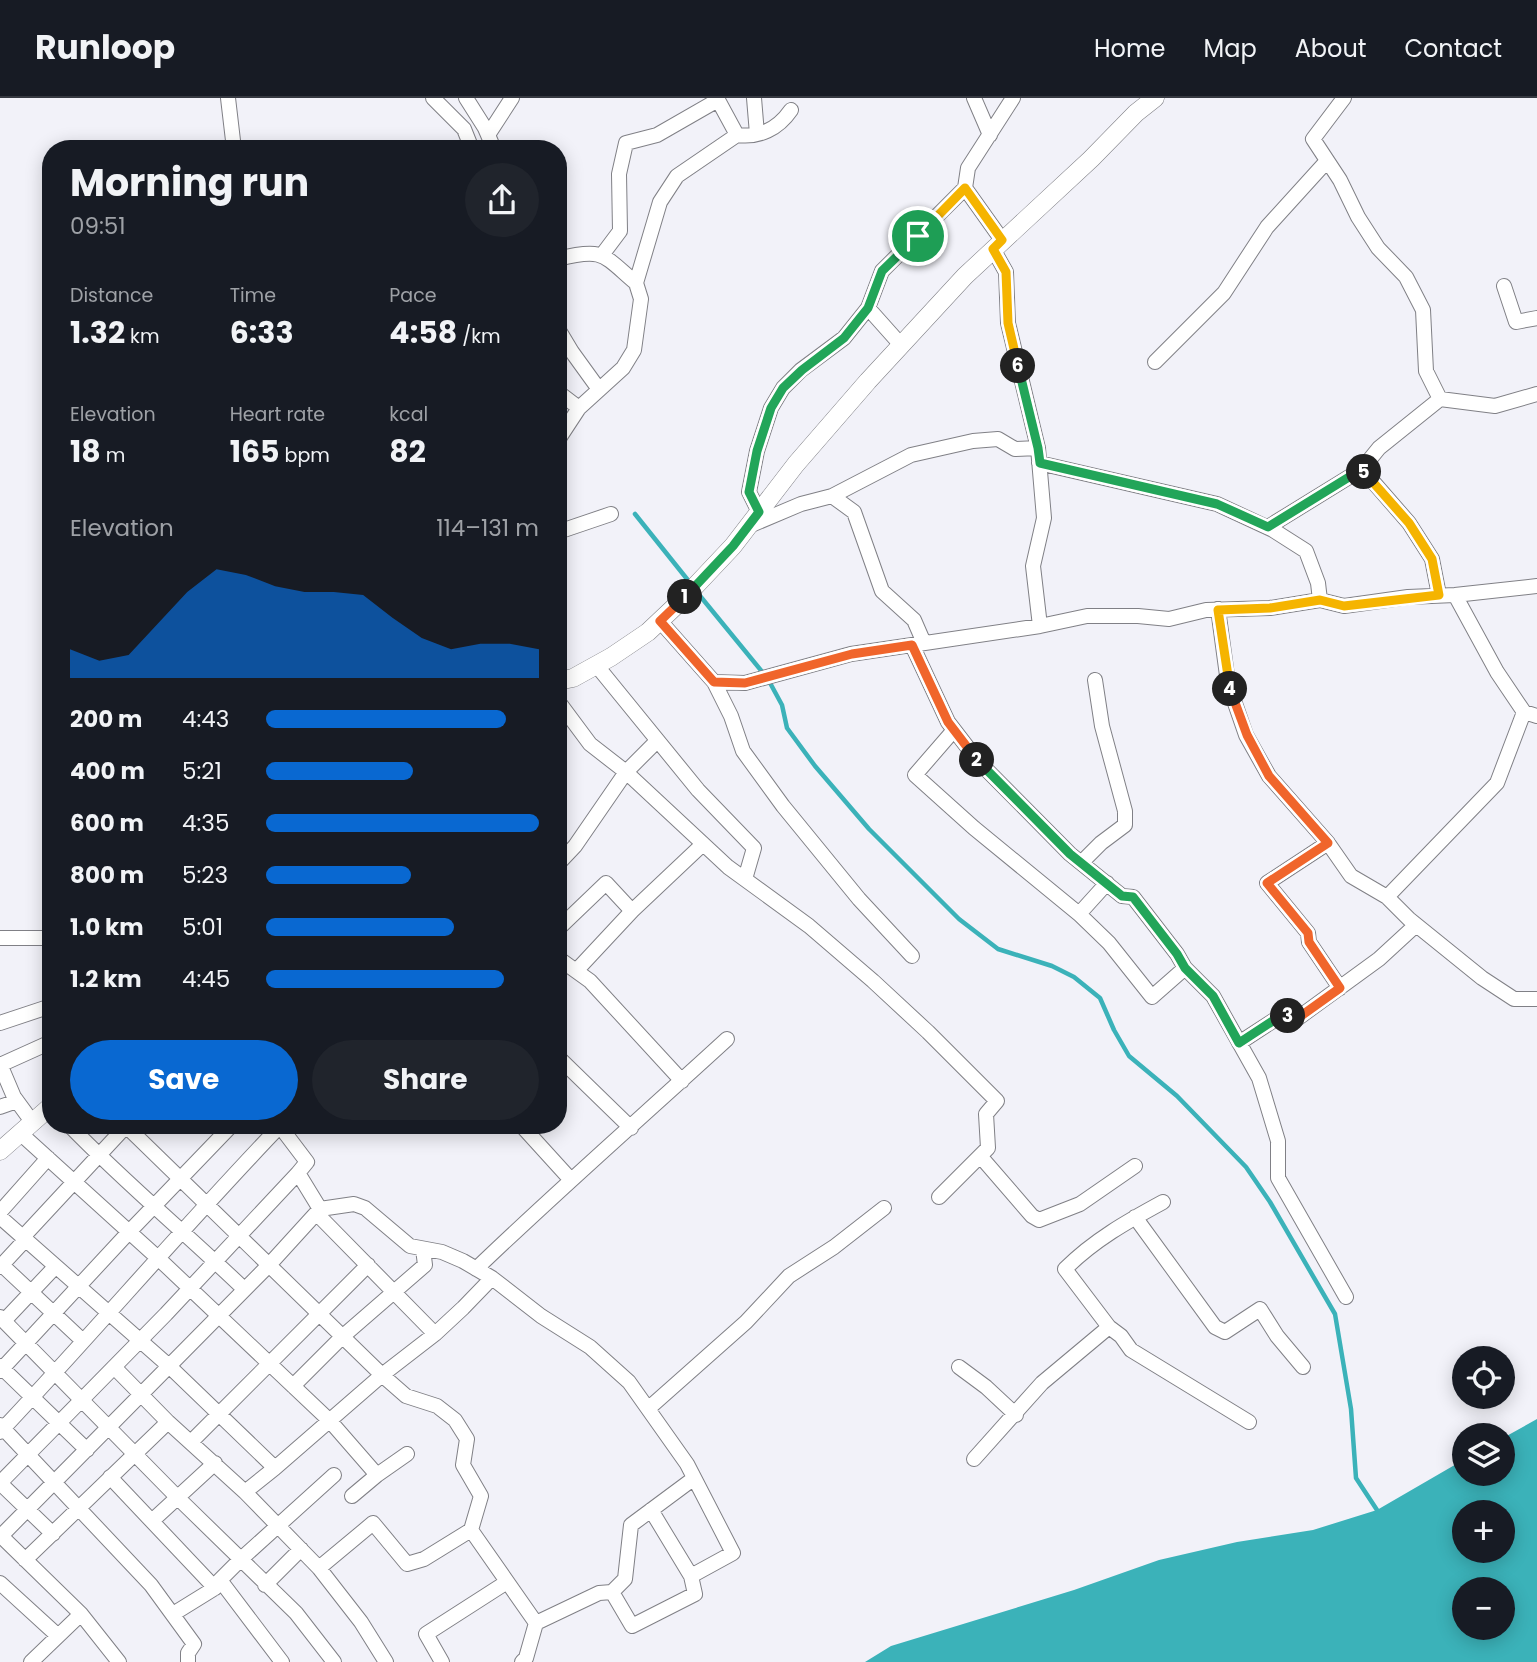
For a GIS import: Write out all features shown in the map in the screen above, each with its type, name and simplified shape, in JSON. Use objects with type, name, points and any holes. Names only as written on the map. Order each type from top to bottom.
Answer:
[{"type":"street","points":[[228,98],[232,140]]},
{"type":"street","points":[[433,98],[464,129],[468,140]]},
{"type":"street","points":[[466,98],[490,140]]},
{"type":"street","points":[[488,135],[512,98]]},
{"type":"street","points":[[754,98],[757,134]]},
{"type":"street","points":[[974,98],[990,135]]},
{"type":"street","points":[[753,520],[749,492],[757,451],[771,408],[783,388],[844,338],[868,308],[882,271],[965,188],[968,169],[1013,98]]},
{"type":"street","points":[[567,679],[597,666],[660,621],[702,579],[753,520],[796,464],[965,276],[1155,98]]},
{"type":"street","points":[[1344,98],[1312,139],[1340,180],[1358,217],[1378,248],[1406,277],[1423,310],[1426,372],[1440,399]]},
{"type":"street","points":[[602,255],[620,231],[619,174],[626,143],[657,135],[718,100],[737,135]]},
{"type":"street","points":[[636,283],[660,202],[677,176],[737,135],[751,136],[769,130],[784,120],[791,110]]},
{"type":"street","points":[[1155,362],[1224,293],[1267,227],[1326,162]]},
{"type":"street","points":[[965,188],[998,245],[1006,272],[1008,323],[1039,455],[1044,518],[1033,566],[1040,626]]},
{"type":"street","points":[[567,257],[584,252],[602,255],[636,283],[641,299],[634,349],[623,368],[598,388],[579,408],[567,426]]},
{"type":"street","points":[[1504,286],[1516,322],[1537,317]]},
{"type":"street","points":[[868,308],[901,345]]},
{"type":"street","points":[[567,344],[598,388]]},
{"type":"street","points":[[1268,527],[1362,469],[1379,448],[1440,399],[1495,406],[1537,394]]},
{"type":"street","points":[[567,399],[579,408]]},
{"type":"street","points":[[753,520],[832,496],[911,455],[973,441],[999,439],[1014,449],[1217,504],[1268,527],[1306,551],[1318,583],[1320,600]]},
{"type":"street","points":[[1362,469],[1409,523],[1432,559],[1439,595]]},
{"type":"street","points":[[832,496],[855,512],[882,591],[914,620],[918,644],[948,722],[954,730],[978,761],[1081,863],[1122,896],[1133,897],[1185,968],[1213,996],[1259,1078],[1268,1103],[1278,1141],[1278,1178],[1346,1297]]},
{"type":"street","points":[[567,529],[611,514]]},
{"type":"street","points":[[714,682],[745,683],[852,654],[1040,626],[1087,616],[1169,619],[1206,610],[1270,608],[1320,600],[1344,606],[1537,586]]},
{"type":"street","points":[[1387,897],[1497,783],[1531,714],[1497,672],[1455,595]]},
{"type":"street","points":[[1218,610],[1228,683],[1247,735],[1269,776],[1328,843],[1350,876],[1387,897],[1416,925],[1482,978],[1514,999],[1537,999]]},
{"type":"street","points":[[660,621],[714,682],[731,716],[743,751],[783,806],[859,899],[912,956]]},
{"type":"street","points":[[597,666],[698,790],[754,848],[745,879]]},
{"type":"street","points":[[1081,863],[1125,825],[1125,811],[1102,726],[1095,680]]},
{"type":"street","points":[[567,713],[590,744],[626,772],[703,844],[809,926],[873,981],[998,1101],[986,1114],[988,1148],[939,1197]]},
{"type":"street","points":[[954,730],[915,775],[974,828],[1079,914],[1108,943],[1152,997],[1185,968]]},
{"type":"street","points":[[567,854],[626,772],[657,741]]},
{"type":"street","points":[[1328,843],[1267,883],[1308,933],[1309,942],[1340,988]]},
{"type":"street","points":[[576,971],[632,911],[703,844]]},
{"type":"street","points":[[567,920],[606,883],[632,911]]},
{"type":"street","points":[[1079,914],[1107,883]]},
{"type":"street","points":[[1239,1043],[1285,1013],[1294,1021],[1379,959],[1416,925]]},
{"type":"street","points":[[0,938],[42,938]]},
{"type":"street","points":[[567,964],[590,981],[682,1081]]},
{"type":"street","points":[[0,1023],[42,1009]]},
{"type":"street","points":[[476,1269],[727,1039]]},
{"type":"street","points":[[42,1046],[0,1064],[27,1128],[48,1158],[159,1258],[330,1421],[377,1475]]},
{"type":"street","points":[[567,1066],[631,1128]]},
{"type":"street","points":[[0,1107],[17,1101]]},
{"type":"street","points":[[0,1151],[42,1115]]},
{"type":"street","points":[[78,1134],[244,1289]]},
{"type":"street","points":[[83,1341],[1,1266],[74,1180],[119,1134]]},
{"type":"street","points":[[134,1134],[382,1375],[406,1396],[437,1406],[455,1420],[467,1439],[463,1465],[481,1496],[471,1530],[424,1559],[407,1564],[373,1524],[320,1568]]},
{"type":"street","points":[[86,1450],[1,1369],[55,1314],[129,1231],[224,1134]]},
{"type":"street","points":[[188,1662],[188,1653],[194,1644],[151,1585],[80,1507],[1,1428],[56,1372],[108,1311],[271,1134]]},
{"type":"street","points":[[53,1534],[0,1483],[189,1289],[307,1162],[285,1134]]},
{"type":"street","points":[[529,1134],[571,1180]]},
{"type":"street","points":[[981,1157],[1032,1216],[1039,1220],[1080,1204],[1135,1166]]},
{"type":"street","points":[[0,1212],[48,1158]]},
{"type":"street","points":[[298,1173],[320,1209],[322,1219],[435,1334]]},
{"type":"street","points":[[1163,1202],[1081,1253],[1065,1269],[1108,1327],[1121,1336],[1131,1350],[1248,1422]]},
{"type":"street","points":[[119,1662],[81,1614],[0,1536],[269,1265],[320,1209],[354,1204],[365,1208],[410,1246],[442,1252],[476,1269],[590,1347],[629,1382],[687,1464],[733,1553],[691,1576]]},
{"type":"street","points":[[649,1408],[746,1322],[789,1276],[834,1247],[884,1208]]},
{"type":"street","points":[[0,1217],[169,1366],[275,1468]]},
{"type":"street","points":[[1135,1217],[1215,1327],[1225,1332],[1260,1309],[1277,1336],[1303,1367]]},
{"type":"street","points":[[293,1386],[342,1337],[425,1265],[423,1248]]},
{"type":"street","points":[[191,1442],[368,1265]]},
{"type":"street","points":[[55,1267],[2,1319],[178,1498],[296,1613],[334,1662]]},
{"type":"street","points":[[245,1492],[382,1375],[435,1334],[492,1278]]},
{"type":"street","points":[[974,1459],[1050,1376],[1108,1327]]},
{"type":"street","points":[[114,1367],[168,1422],[215,1462],[320,1568],[361,1622],[386,1662]]},
{"type":"street","points":[[959,1367],[1016,1415]]},
{"type":"street","points":[[25,1560],[168,1422]]},
{"type":"street","points":[[352,1496],[407,1454]]},
{"type":"street","points":[[153,1520],[215,1462]]},
{"type":"street","points":[[173,1614],[218,1584],[240,1560],[334,1475]]},
{"type":"street","points":[[110,1477],[218,1584],[282,1662]]},
{"type":"street","points":[[522,1662],[526,1658],[536,1623],[599,1593],[612,1592],[625,1579],[631,1525],[693,1479]]},
{"type":"street","points":[[612,1592],[632,1626],[695,1594],[691,1576],[651,1510]]},
{"type":"street","points":[[471,1530],[536,1623]]},
{"type":"street","points":[[265,1585],[301,1549]]},
{"type":"street","points":[[443,1662],[426,1634],[507,1582]]},
{"type":"street","points":[[0,1583],[57,1635]]},
{"type":"street","points":[[32,1662],[81,1614]]},
{"type":"water","points":[[1537,1419],[1537,1662],[865,1662],[891,1646],[1074,1590],[1159,1560],[1237,1542],[1313,1530],[1377,1510],[1452,1467],[1452,1486],[1515,1486],[1515,1431]]},
{"type":"waterway","points":[[635,514],[691,584]]},
{"type":"waterway","points":[[696,591],[764,674]]},
{"type":"waterway","points":[[769,681],[782,705],[787,728],[815,766],[869,829],[959,919],[998,949],[1052,966],[1074,977],[1100,998],[1129,1056],[1177,1096],[1246,1167],[1270,1202],[1335,1314],[1351,1409],[1356,1478],[1377,1510]]},
{"type":"route","points":[[965,188],[1002,240],[993,249],[1006,272],[1008,323],[1040,463],[1217,504],[1268,527],[1362,469],[1409,523],[1432,559],[1439,595],[1344,606],[1320,600],[1270,608],[1218,610],[1228,683],[1247,735],[1269,776],[1328,843],[1267,883],[1308,933],[1309,942],[1340,988],[1294,1021],[1285,1013],[1239,1043],[1213,996],[1185,968],[1133,897],[1122,896],[1070,854],[978,761],[948,722],[912,645],[852,654],[767,679],[745,683],[714,682],[660,621],[733,546],[759,512],[749,492],[757,451],[771,408],[783,388],[844,338],[868,308],[882,271],[918,236],[965,188]]}]
